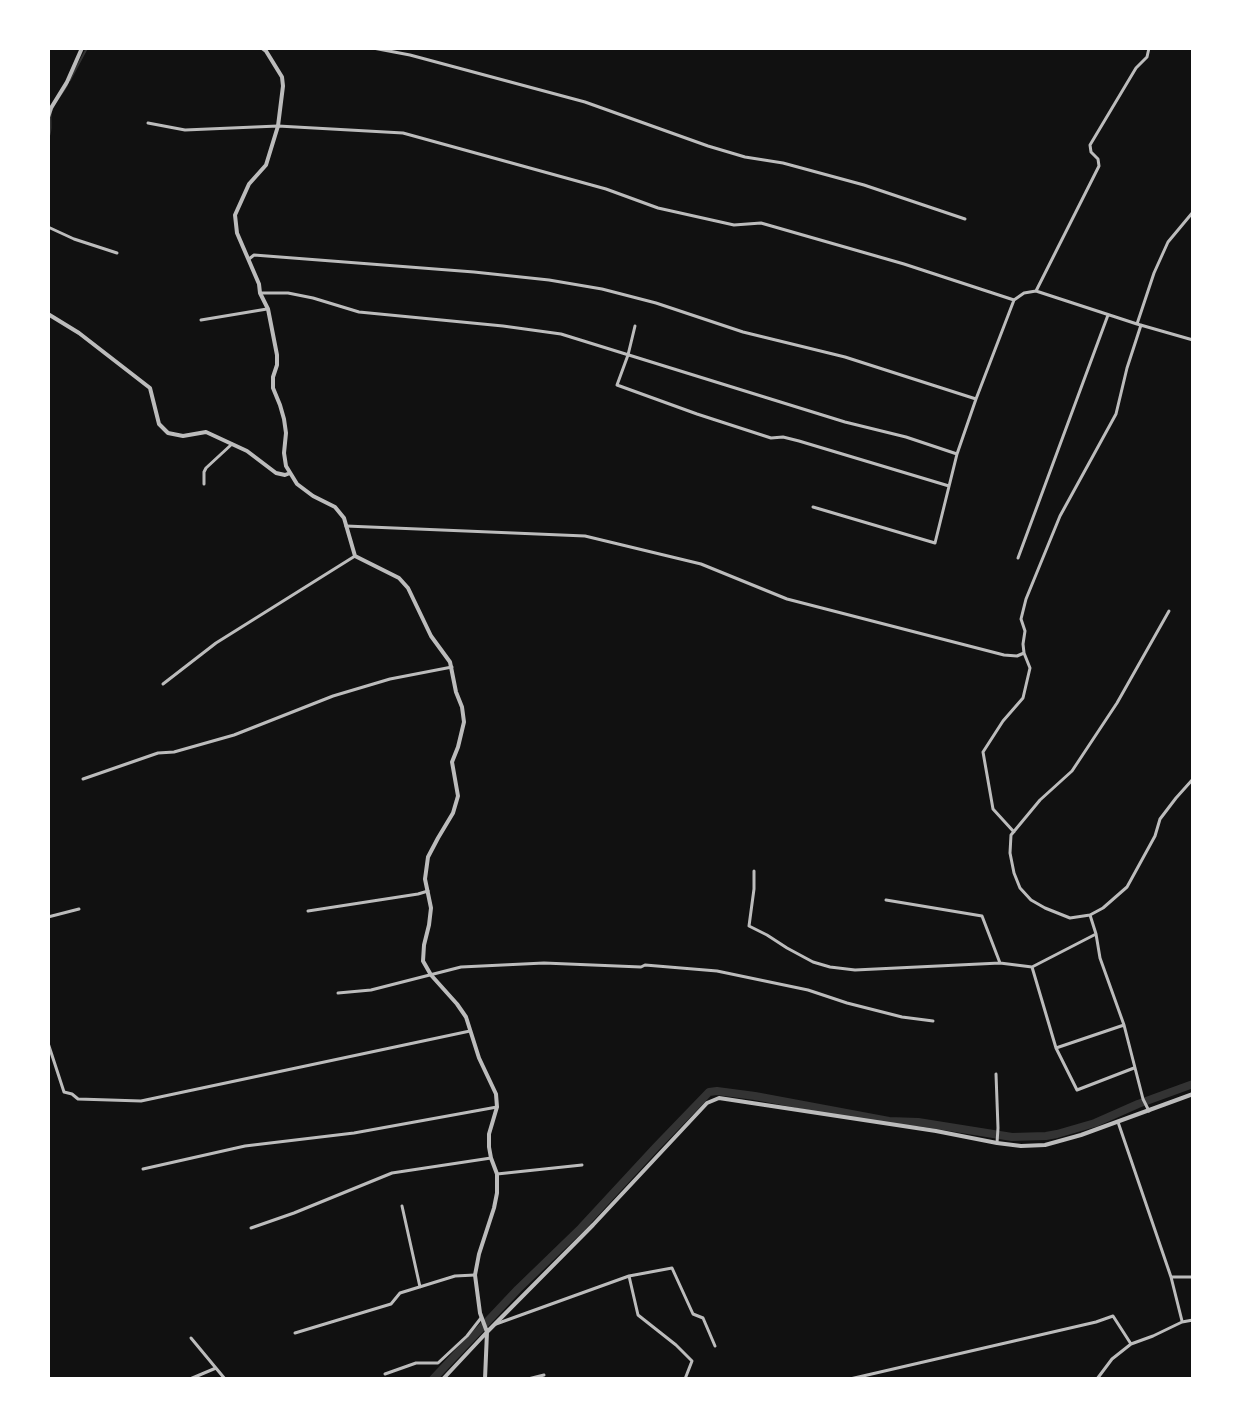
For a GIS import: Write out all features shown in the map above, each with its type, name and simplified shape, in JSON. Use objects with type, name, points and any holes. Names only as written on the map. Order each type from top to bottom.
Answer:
[{"type":"street","points":[[48,117],[82,48]]},
{"type":"street","points":[[262,48],[282,77],[278,126],[266,165],[249,184],[235,214],[237,233],[268,309],[277,355],[273,388],[284,419],[286,466],[297,484],[313,496],[335,507],[344,518],[355,556],[399,578],[408,588],[431,636],[450,662],[456,692],[462,707],[464,722],[452,762],[458,796],[453,813],[429,857],[425,879],[431,908],[423,961],[431,975],[466,1017],[479,1058],[496,1094],[497,1107],[489,1134],[489,1147],[497,1174],[497,1193],[495,1208],[479,1254],[475,1275],[482,1320],[486,1330],[485,1379]]},
{"type":"street","points":[[373,48],[410,55],[585,102],[708,146],[864,185],[964,219]]},
{"type":"street","points":[[1036,291],[1099,166],[1098,159],[1091,152],[1090,145],[1136,68],[1147,57],[1149,48]]},
{"type":"street","points":[[148,123],[185,130],[278,126],[403,133],[606,189],[658,208],[734,225],[761,223],[904,264],[1014,300]]},
{"type":"street","points":[[1014,832],[993,809],[983,752],[1003,721],[1023,698],[1029,668],[1023,645],[1025,631],[1020,619],[1060,516],[1116,414],[1154,273],[1167,242],[1193,212]]},
{"type":"street","points":[[48,227],[74,239],[117,253]]},
{"type":"street","points":[[249,259],[254,255],[474,272],[549,280],[602,289],[656,303],[743,332],[845,357],[976,399]]},
{"type":"street","points":[[813,507],[935,543],[957,454],[976,399],[1014,300],[1024,293],[1036,291],[1193,340]]},
{"type":"street","points":[[260,293],[288,293],[359,312],[561,334],[845,422],[906,437],[957,454]]},
{"type":"street","points":[[201,320],[268,309]]},
{"type":"street","points":[[48,314],[79,333],[150,388],[159,424],[168,433],[183,436],[206,432],[247,451],[276,473],[285,475],[290,473]]},
{"type":"street","points":[[1018,558],[1108,315]]},
{"type":"street","points":[[635,326],[628,355],[616,385],[771,438],[783,437],[799,441],[949,486]]},
{"type":"street","points":[[204,483],[206,468],[232,444]]},
{"type":"street","points":[[346,526],[585,537],[701,564],[787,599],[851,616],[1004,655],[1017,656],[1024,653]]},
{"type":"street","points":[[163,684],[216,643],[355,556]]},
{"type":"street","points":[[1169,611],[1117,703],[1072,771],[1040,800],[1011,836],[1010,853],[1020,888],[1031,900],[1071,918],[1090,915],[1102,908],[1128,887],[1155,836],[1160,819],[1193,779]]},
{"type":"street","points":[[83,779],[158,753],[174,752],[234,735],[333,696],[390,679],[452,667]]},
{"type":"street","points":[[754,871],[749,926],[813,962],[830,968],[855,970],[1000,963],[1032,967],[1096,934]]},
{"type":"street","points":[[308,910],[428,891]]},
{"type":"street","points":[[886,900],[982,916],[1000,963]]},
{"type":"street","points":[[48,917],[79,909]]},
{"type":"street","points":[[1090,915],[1100,958],[1124,1025],[1143,1099],[1149,1111]]},
{"type":"street","points":[[338,993],[371,990],[461,967],[544,963],[641,967],[645,965],[717,971],[807,990],[902,1017],[933,1021]]},
{"type":"street","points":[[1032,967],[1056,1048],[1077,1090],[1135,1068]]},
{"type":"street","points":[[1056,1048],[1124,1025]]},
{"type":"street","points":[[48,1043],[64,1092],[78,1099],[141,1101],[471,1031]]},
{"type":"street","points":[[996,1074],[997,1141]]},
{"type":"street","points":[[443,1379],[486,1330],[593,1225],[707,1103],[719,1098],[1021,1146],[1046,1145],[1081,1135],[1193,1094]]},
{"type":"street","points":[[143,1169],[245,1146],[354,1133],[497,1107]]},
{"type":"street","points":[[1118,1122],[1171,1277],[1182,1322]]},
{"type":"street","points":[[250,1228],[294,1213],[392,1173],[491,1158]]},
{"type":"street","points":[[497,1174],[582,1165]]},
{"type":"street","points":[[402,1206],[420,1287]]},
{"type":"street","points":[[494,1324],[629,1276],[672,1268],[693,1314],[703,1318],[715,1346]]},
{"type":"street","points":[[295,1333],[391,1304],[400,1293],[455,1276],[475,1275]]},
{"type":"street","points":[[629,1276],[638,1315],[692,1361],[686,1379]]},
{"type":"street","points":[[1171,1277],[1193,1277]]},
{"type":"street","points":[[850,1379],[1096,1322],[1113,1316],[1131,1344]]},
{"type":"street","points":[[385,1374],[416,1363],[438,1363],[482,1320]]},
{"type":"street","points":[[1097,1379],[1112,1359],[1131,1344],[1182,1322],[1193,1320]]},
{"type":"street","points":[[191,1338],[225,1379]]},
{"type":"street","points":[[190,1379],[216,1368]]},
{"type":"street","points":[[528,1379],[544,1375]]},
{"type":"waterway","points":[[70,80],[87,48]]},
{"type":"waterway","points":[[48,138],[52,109],[67,85]]},
{"type":"waterway","points":[[433,1379],[518,1289],[581,1228],[709,1092],[755,1096],[889,1121],[918,1122],[1012,1137],[1046,1136],[1095,1123],[1193,1084]]}]
